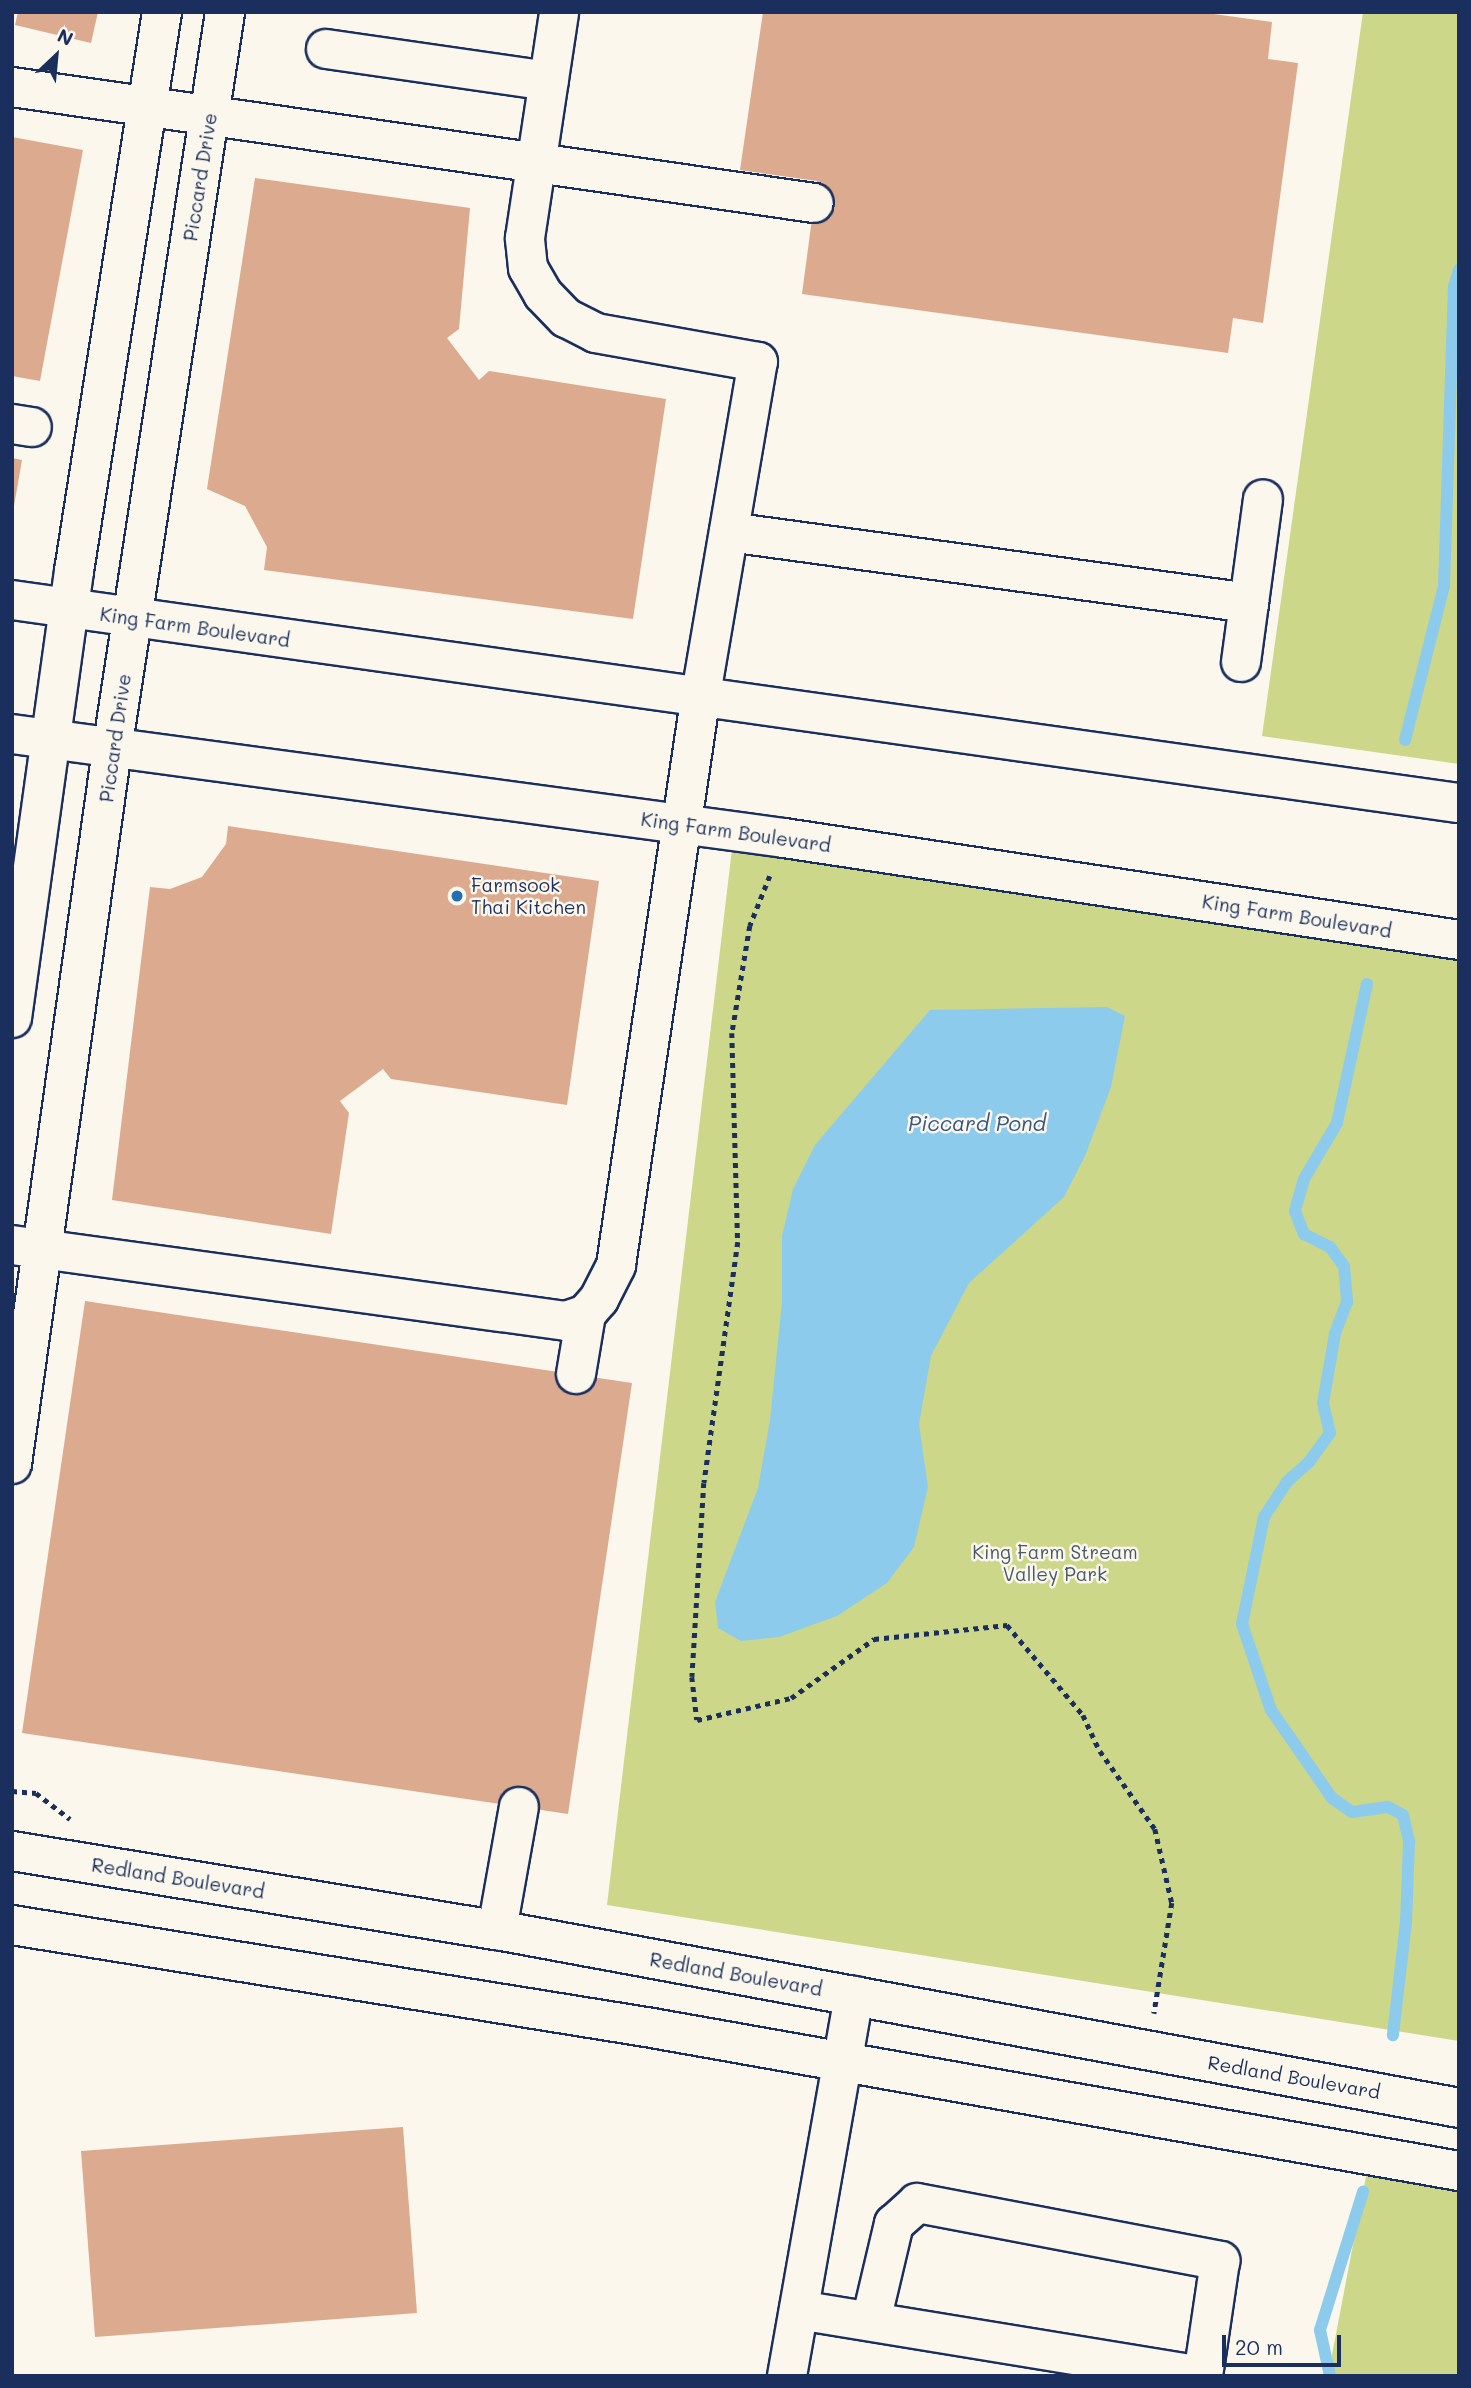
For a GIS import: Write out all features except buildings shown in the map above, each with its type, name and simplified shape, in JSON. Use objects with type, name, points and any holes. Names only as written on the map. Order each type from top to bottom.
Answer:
[{"type":"street","points":[[12,1018],[69,608],[162,12]]},
{"type":"street","name":"Piccard Drive","points":[[12,1464],[28,1247],[112,750],[225,12]]},
{"type":"street","points":[[28,1247],[566,1321],[586,1314],[599,1299],[616,1265],[701,694],[758,362],[637,344],[596,333],[566,318],[543,294],[528,268],[526,238],[559,12]]},
{"type":"street","points":[[326,49],[549,81]]},
{"type":"street","points":[[12,87],[209,118],[814,203]]},
{"type":"street","points":[[1241,662],[1263,499]]},
{"type":"street","points":[[729,532],[1249,603]]},
{"type":"street","name":"King Farm Boulevard","points":[[12,600],[701,694],[1459,803]]},
{"type":"street","name":"King Farm Boulevard","points":[[12,734],[112,750],[784,838],[1459,940]]},
{"type":"street","points":[[576,1374],[586,1314]]},
{"type":"street","points":[[497,1930],[519,1807]]},
{"type":"street","name":"Redland Boulevard","points":[[12,1851],[497,1930],[1459,2108]]},
{"type":"street","points":[[12,1925],[842,2062],[1459,2171]]},
{"type":"street","points":[[787,2376],[854,1996]]},
{"type":"street","points":[[799,2309],[871,2321],[1203,2376],[1220,2261],[917,2203],[894,2224],[871,2321]]},
{"type":"path","points":[[784,838],[750,926],[732,1033],[738,1242],[704,1483],[692,1677],[697,1720],[791,1698],[874,1639],[1007,1625],[1083,1715],[1100,1751],[1155,1829],[1172,1903],[1154,2018]]},
{"type":"green space","points":[[1363,12],[1459,12],[1459,764],[1262,736]]},
{"type":"green space","name":"King Farm Stream Valley Park","points":[[732,849],[1459,961],[1459,2041],[607,1905]]},
{"type":"green space","points":[[1371,2150],[1459,2166],[1459,2376],[1328,2376]]},
{"type":"water","name":"Piccard Pond","points":[[1107,1007],[1125,1016],[1111,1087],[1085,1156],[1064,1197],[969,1283],[931,1356],[919,1424],[928,1487],[914,1547],[887,1583],[837,1616],[779,1637],[741,1641],[718,1628],[715,1602],[758,1488],[770,1420],[782,1302],[782,1236],[793,1189],[815,1145],[930,1010]]},
{"type":"waterway","points":[[1405,740],[1444,586],[1454,287],[1459,270]]},
{"type":"waterway","points":[[1367,984],[1337,1123],[1304,1179],[1295,1211],[1304,1234],[1330,1247],[1344,1266],[1347,1302],[1335,1334],[1323,1403],[1330,1433],[1309,1462],[1287,1482],[1264,1517],[1242,1624],[1271,1710],[1332,1798],[1352,1812],[1388,1807],[1403,1815],[1409,1842],[1406,1922],[1393,2035]]},
{"type":"waterway","points":[[1330,2376],[1320,2330],[1363,2192]]},
{"type":"place","name":"Farmsook Thai Kitchen","points":[[457,896]]}]
